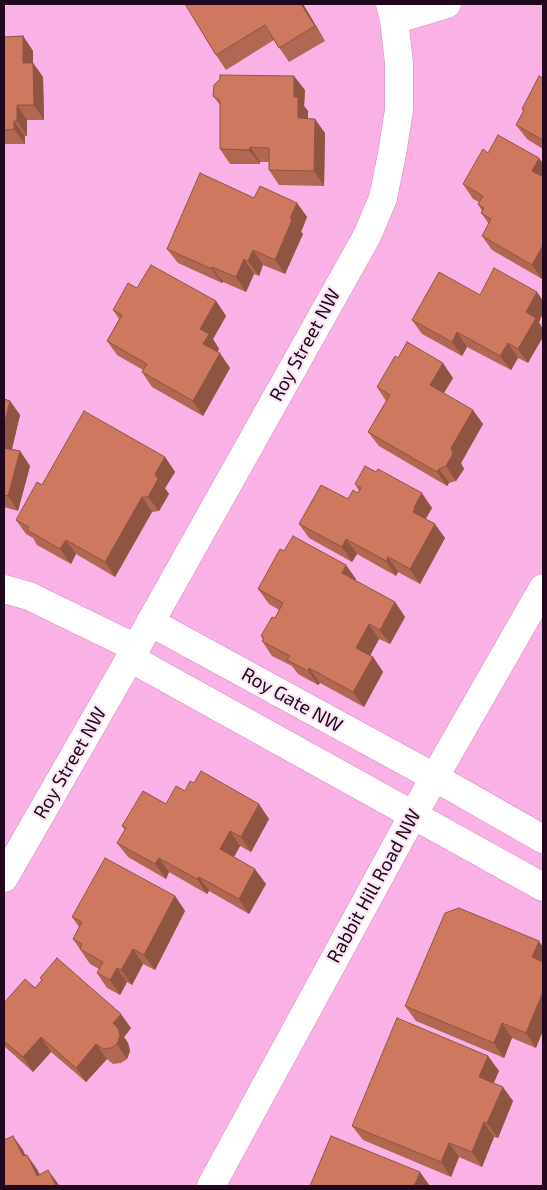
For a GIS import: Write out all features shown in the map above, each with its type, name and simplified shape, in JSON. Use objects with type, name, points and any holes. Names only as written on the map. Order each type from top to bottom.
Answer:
[{"type":"street","name":"Roy Street NW","points":[[4,878],[133,653],[362,244],[383,198],[399,110],[399,63],[392,12],[447,4]]},
{"type":"street","name":"Rabbit Hill Road NW","points":[[211,1186],[412,815],[543,588]]},
{"type":"street","points":[[4,589],[29,596],[133,653],[412,815],[543,887]]},
{"type":"street","name":"Roy Gate NW","points":[[150,622],[434,777],[543,839]]},
{"type":"building","points":[[185,4],[301,4],[315,26],[279,48],[265,25],[216,55]]},
{"type":"building","points":[[23,36],[23,63],[33,63],[34,105],[17,105],[17,121],[14,121],[14,129],[4,130],[4,37]]},
{"type":"building","points":[[220,75],[294,76],[294,97],[298,97],[298,118],[315,119],[314,171],[269,170],[269,148],[250,147],[249,150],[220,149],[220,101],[213,96],[214,85],[220,79]]},
{"type":"building","points":[[539,76],[543,78],[543,140],[516,125]]},
{"type":"building","points":[[498,135],[539,158],[532,171],[541,176],[543,171],[543,245],[532,265],[482,236],[491,219],[481,213],[484,208],[478,204],[483,196],[463,184],[483,149],[488,153]]},
{"type":"building","points":[[200,173],[254,198],[260,186],[297,203],[275,260],[253,250],[248,261],[244,259],[236,277],[212,267],[212,269],[167,249]]},
{"type":"building","points":[[151,265],[216,301],[200,329],[209,334],[203,344],[220,353],[193,401],[142,372],[147,364],[107,341],[122,315],[113,310],[128,283],[137,288]]},
{"type":"building","points":[[494,268],[537,292],[526,312],[536,318],[518,349],[508,343],[500,356],[457,332],[452,342],[412,320],[439,272],[480,295]]},
{"type":"building","points":[[407,342],[443,363],[430,385],[473,410],[451,448],[453,454],[446,466],[437,472],[368,432],[390,395],[377,387],[395,356],[398,358]]},
{"type":"building","points":[[4,399],[10,401],[4,425]]},
{"type":"building","points":[[84,411],[165,457],[155,474],[158,479],[148,497],[142,497],[105,562],[66,540],[60,549],[27,530],[29,527],[16,520],[37,482],[42,485]]},
{"type":"building","points":[[4,448],[20,451],[8,496],[4,495]]},
{"type":"building","points":[[365,466],[376,472],[378,469],[422,493],[413,512],[435,524],[410,569],[388,557],[386,561],[346,539],[342,547],[299,524],[321,485],[348,499],[353,490],[358,493],[361,488],[355,484]]},
{"type":"building","points":[[293,536],[346,565],[342,573],[395,602],[380,630],[369,624],[356,648],[373,657],[353,692],[309,668],[308,671],[287,660],[290,656],[262,641],[264,638],[261,636],[272,617],[275,618],[283,603],[258,589],[280,549],[284,551]]},
{"type":"building","points":[[201,771],[259,804],[241,837],[230,831],[220,849],[255,869],[239,899],[159,858],[155,864],[117,843],[126,828],[122,826],[143,791],[166,804],[176,786],[185,791],[190,781],[194,783]]},
{"type":"building","points":[[105,858],[175,896],[144,955],[133,949],[121,970],[117,968],[110,980],[97,973],[103,962],[80,949],[82,944],[73,939],[82,922],[72,917]]},
{"type":"building","points":[[459,908],[539,941],[532,957],[543,962],[543,992],[526,1033],[502,1023],[494,1043],[405,1006],[445,913]]},
{"type":"building","points":[[57,958],[121,1014],[113,1023],[118,1028],[120,1036],[117,1044],[111,1048],[103,1049],[96,1044],[76,1068],[41,1037],[23,1057],[4,1041],[4,1003],[25,979],[35,988],[42,980],[40,978]]},
{"type":"building","points":[[397,1018],[488,1056],[479,1077],[503,1087],[487,1123],[484,1122],[472,1152],[449,1143],[441,1162],[352,1126]]},
{"type":"building","points":[[13,1136],[23,1156],[27,1155],[37,1176],[48,1170],[56,1186],[4,1186],[4,1140]]},
{"type":"building","points":[[331,1136],[420,1172],[414,1186],[310,1186]]}]
